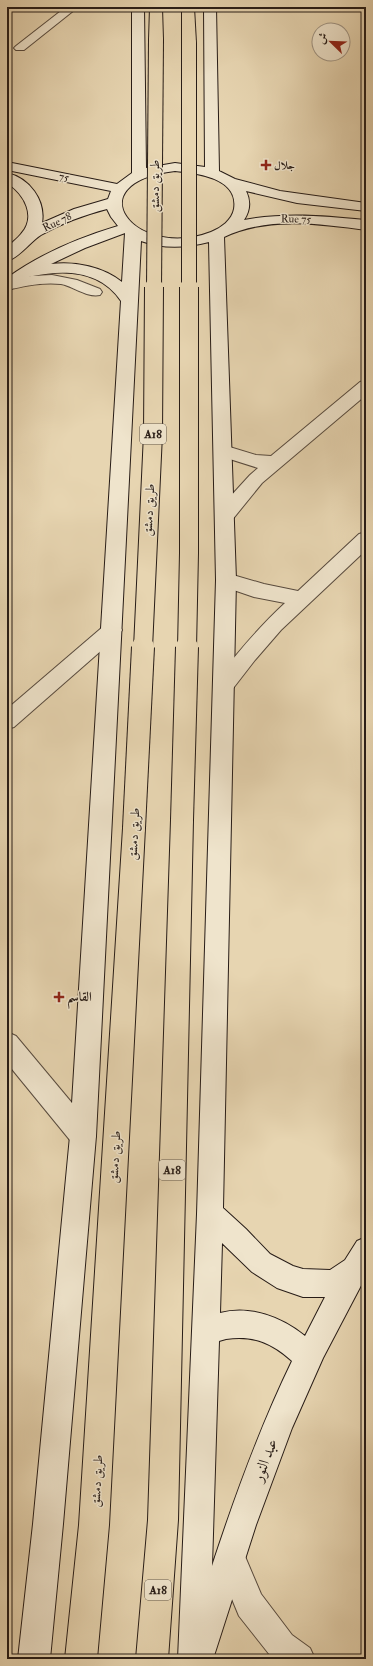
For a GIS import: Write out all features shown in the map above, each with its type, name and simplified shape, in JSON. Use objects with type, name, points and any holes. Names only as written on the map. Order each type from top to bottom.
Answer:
[{"type":"highway","name":"طريق دمشق","points":[[81,1659],[94,1525],[134,828],[153,434],[156,7]]},
{"type":"highway","name":"A18","points":[[152,1659],[163,1520],[189,553],[188,7]]},
{"type":"street","points":[[138,7],[139,175]]},
{"type":"street","points":[[210,7],[212,173]]},
{"type":"street","name":"75","points":[[7,166],[118,195]]},
{"type":"street","points":[[175,167],[201,170],[212,173],[230,182],[241,195],[242,210],[239,217],[221,232],[193,241],[168,242],[145,237],[131,230],[117,215],[114,208],[118,195],[139,175],[162,168],[175,167]]},
{"type":"street","points":[[7,177],[14,180],[28,193],[36,208],[34,224],[25,240]]},
{"type":"street","name":"Rue 75","points":[[230,182],[268,194],[310,201],[366,207]]},
{"type":"street","name":"Rue 78","points":[[7,256],[25,240],[51,224],[118,195]]},
{"type":"street","points":[[307,218],[301,212],[303,206],[310,201]]},
{"type":"street","name":"Rue 75","points":[[221,232],[245,224],[265,220],[307,218],[366,225]]},
{"type":"street","points":[[7,286],[45,260],[71,248],[98,237],[131,230]]},
{"type":"street","points":[[34,1659],[48,1524],[83,1136],[112,630],[129,301],[131,230]]},
{"type":"street","points":[[194,1659],[210,1214],[226,580],[221,232]]},
{"type":"street","points":[[21,275],[46,268],[74,268],[98,274],[118,286],[129,301]]},
{"type":"street","points":[[225,515],[239,496],[274,463],[366,386]]},
{"type":"street","points":[[223,451],[255,461],[274,463]]},
{"type":"street","points":[[224,685],[253,648],[274,625],[366,539]]},
{"type":"street","points":[[226,580],[250,590],[303,599]]},
{"type":"street","points":[[7,721],[112,630]]},
{"type":"street","points":[[7,1044],[83,1136]]},
{"type":"street","name":"عبد النور","points":[[210,1214],[237,1238],[261,1263],[287,1278],[303,1283],[332,1284],[345,1277],[360,1260]]},
{"type":"street","name":"عبد النور","points":[[199,1659],[230,1558],[268,1451],[309,1357],[360,1260]]},
{"type":"street","points":[[206,1332],[232,1324],[260,1326],[286,1337],[309,1357]]},
{"type":"street","points":[[230,1558],[250,1605],[281,1646],[299,1659]]},
{"type":"lane","points":[[20,48],[73,7]]},
{"type":"lane","points":[[7,286],[29,280],[54,279],[77,283],[95,292]]},
{"type":"place","name":"جلال","points":[[266,165]]},
{"type":"place","name":"القاسم","points":[[59,997]]}]
